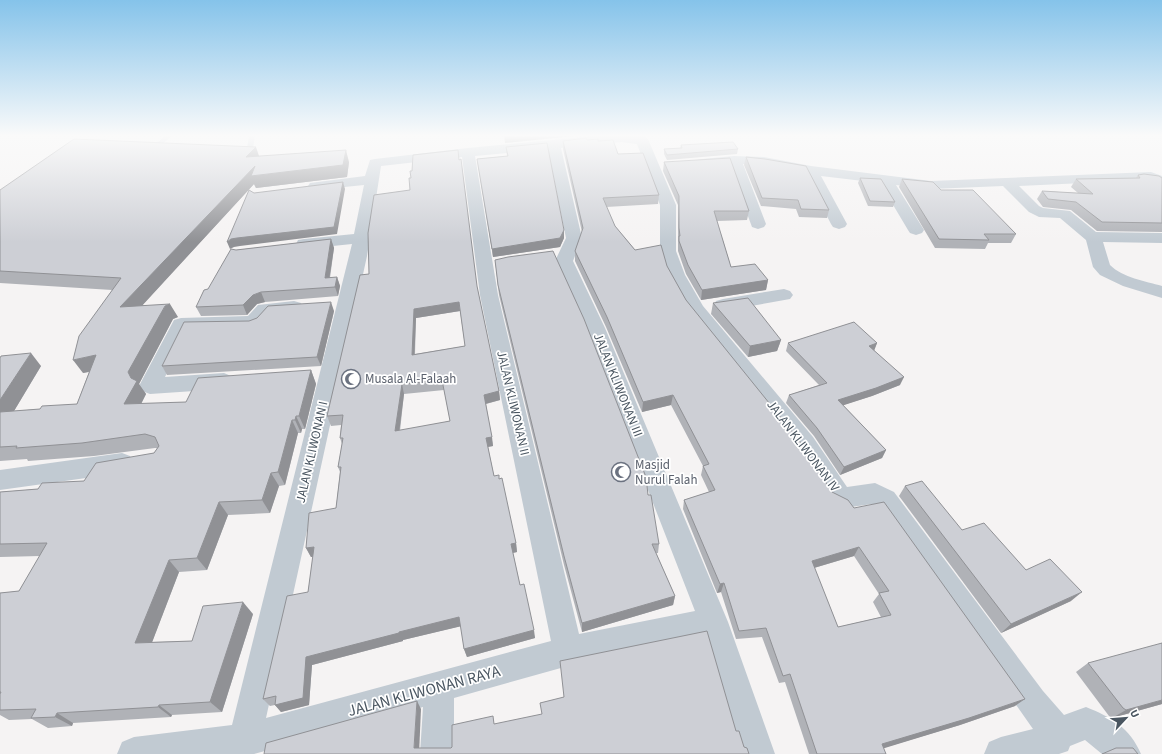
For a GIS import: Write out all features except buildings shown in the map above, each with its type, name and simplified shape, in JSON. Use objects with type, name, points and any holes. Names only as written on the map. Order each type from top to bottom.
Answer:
[{"type":"street","points":[[303,188],[373,171]]},
{"type":"street","name":"JALAN KLIWONAN I","points":[[246,740],[322,374],[327,304],[361,238],[374,171]]},
{"type":"street","name":"JALAN KLIWONAN II","points":[[472,171],[491,265],[489,294],[568,651]]},
{"type":"street","name":"JALAN KLIWONAN III","points":[[560,171],[574,238],[564,261],[595,328],[714,622],[758,754]]},
{"type":"street","name":"JALAN KLIWONAN IV","points":[[662,171],[668,205],[668,251],[676,275],[695,309],[804,443],[838,494],[844,498],[875,494],[885,499],[1032,702],[1058,734]]},
{"type":"street","points":[[738,171],[758,224]]},
{"type":"street","points":[[812,171],[839,224]]},
{"type":"street","points":[[820,171],[931,184],[1158,178]]},
{"type":"street","points":[[886,180],[916,230]]},
{"type":"street","points":[[1006,181],[1034,209],[1039,212],[1064,214],[1087,234],[1093,237],[1162,238]]},
{"type":"street","points":[[965,183],[981,200]]},
{"type":"street","points":[[1093,237],[1104,271],[1114,276],[1162,292]]},
{"type":"street","points":[[286,246],[361,238]]},
{"type":"street","points":[[546,255],[567,252]]},
{"type":"street","points":[[695,309],[784,295]]},
{"type":"street","points":[[244,379],[150,386],[181,324],[253,322],[265,309],[327,304]]},
{"type":"street","points":[[0,480],[147,459]]},
{"type":"street","name":"JALAN KLIWONAN RAYA","points":[[134,754],[182,751],[246,740],[568,651],[714,622]]},
{"type":"street","points":[[437,754],[438,688]]},
{"type":"street","points":[[1001,754],[1056,739],[1058,734],[1086,723],[1096,727],[1110,737],[1124,754]]},
{"type":"place","name":"Musala Al-Falaah","points":[[351,379]]},
{"type":"place","name":"Masjid Nurul Falah","points":[[621,472]]}]
